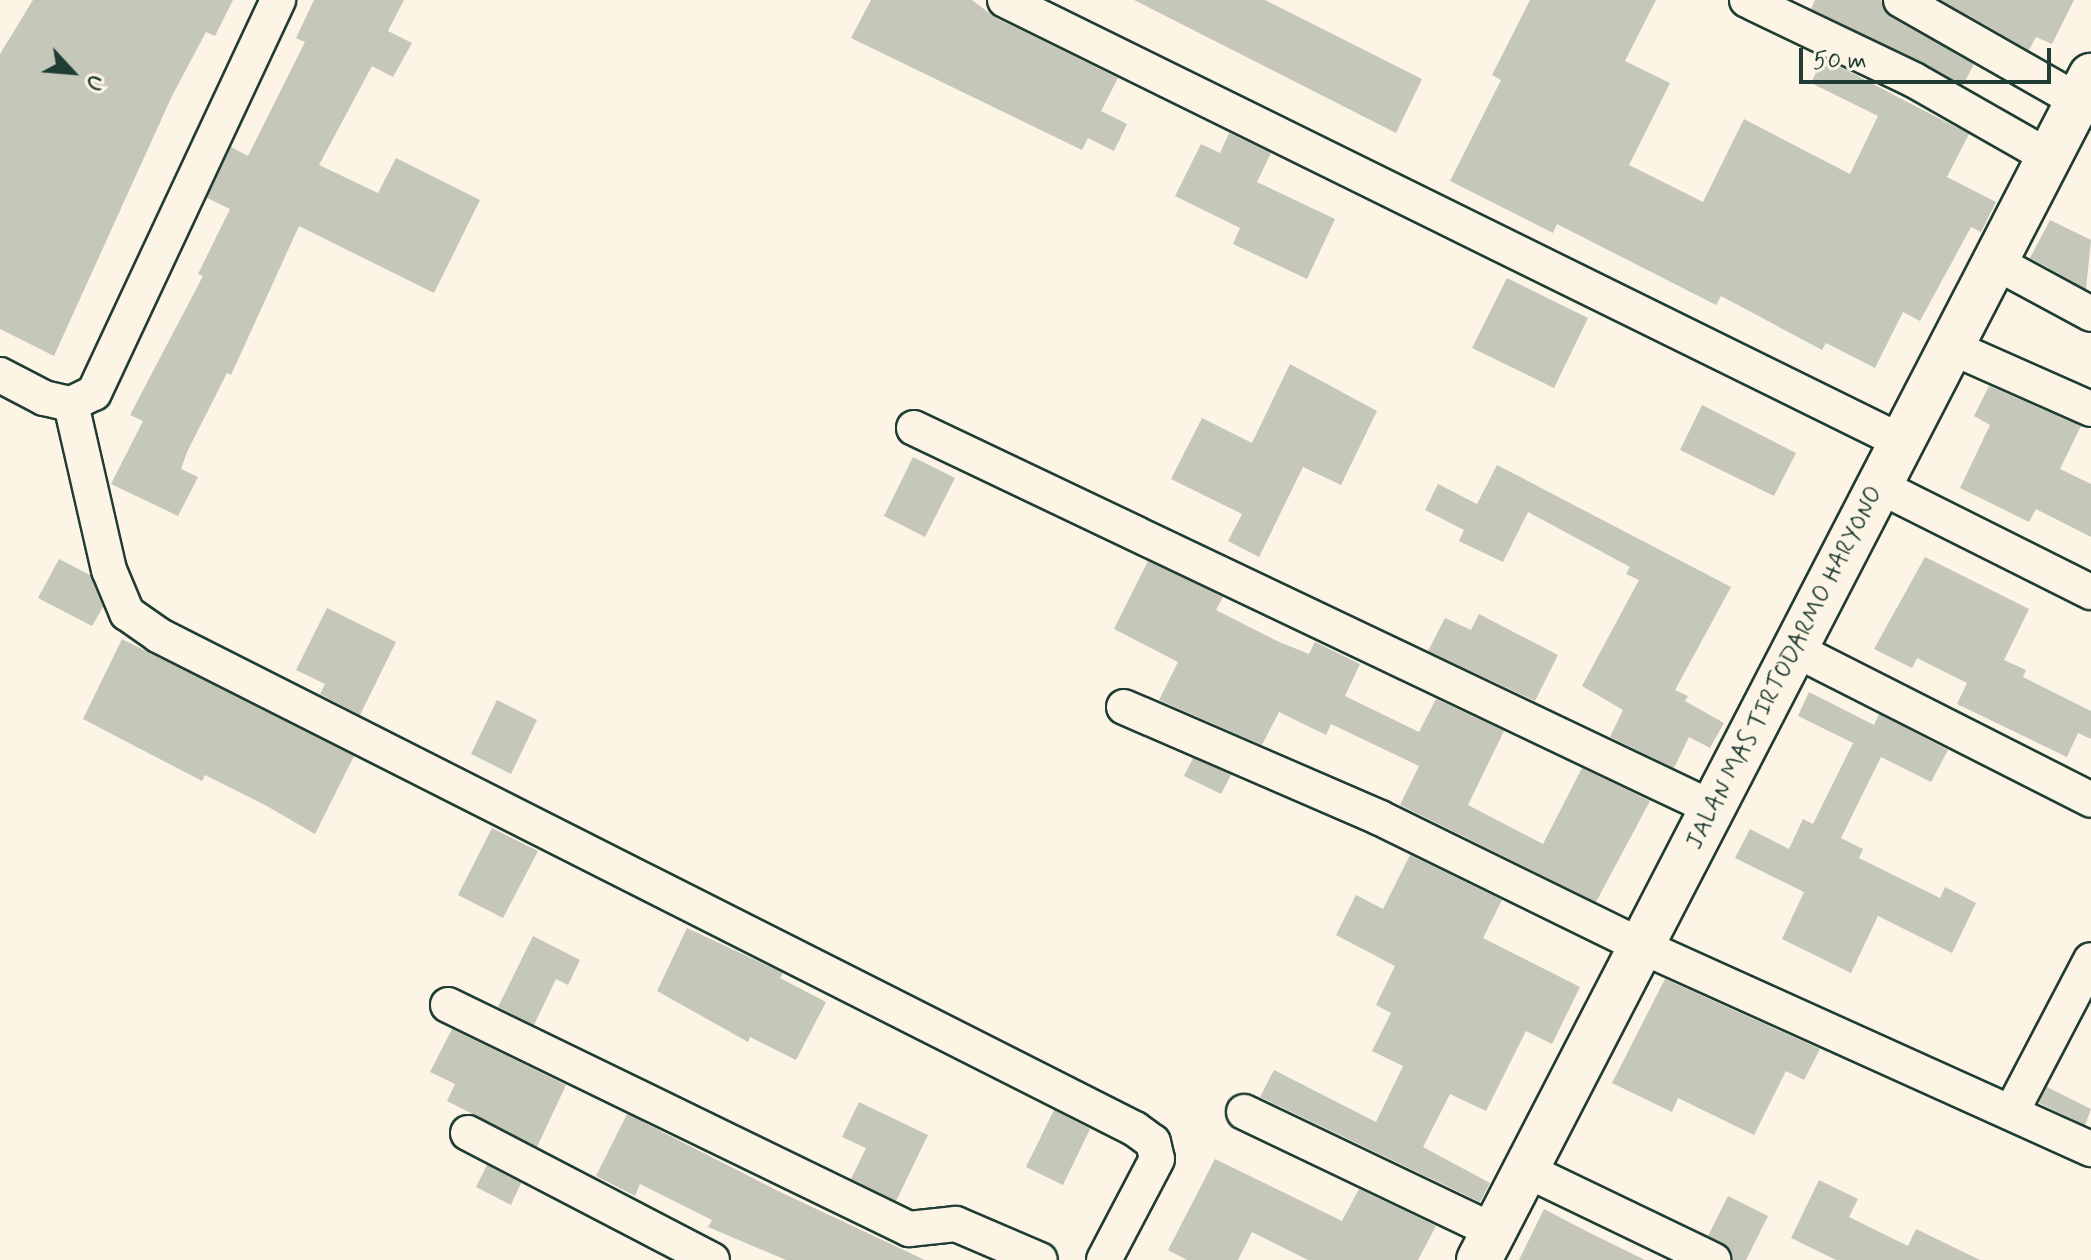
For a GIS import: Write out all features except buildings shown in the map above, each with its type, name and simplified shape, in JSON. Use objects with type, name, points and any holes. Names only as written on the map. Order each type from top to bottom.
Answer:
[{"type":"street","points":[[0,375],[44,398],[71,404],[94,393],[278,0]]},
{"type":"street","points":[[1005,0],[1902,442]]},
{"type":"street","points":[[1747,0],[1914,80],[2075,118]]},
{"type":"street","points":[[1901,0],[2075,118]]},
{"type":"street","name":"JALAN MAS TIRTODARMO HARYONO","points":[[1486,1246],[1995,262],[2075,118]]},
{"type":"street","points":[[1995,262],[2091,314]]},
{"type":"street","points":[[1951,347],[2091,409]]},
{"type":"street","points":[[71,404],[109,570],[127,613],[158,635],[1135,1129],[1153,1142],[1157,1159],[1104,1260]]},
{"type":"street","points":[[914,428],[1712,808]]},
{"type":"street","points":[[1879,486],[2091,592]]},
{"type":"street","points":[[1794,649],[2091,800]]},
{"type":"street","points":[[1124,707],[1380,818],[1641,946],[2091,1149]]},
{"type":"street","points":[[2012,1111],[2091,960]]},
{"type":"street","points":[[448,1005],[909,1229],[956,1224],[1040,1260]]},
{"type":"street","points":[[1244,1112],[1486,1246]]},
{"type":"street","points":[[468,1133],[712,1260]]},
{"type":"street","points":[[1526,1170],[1713,1260]]}]
